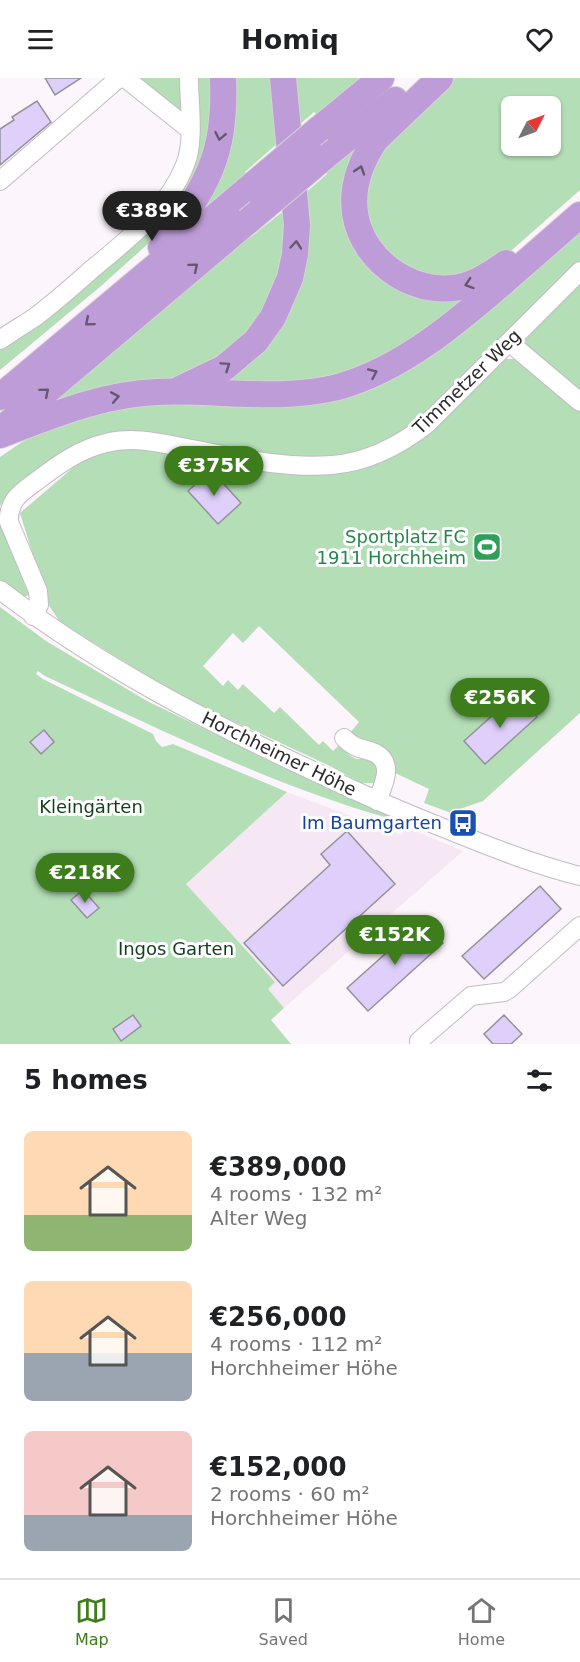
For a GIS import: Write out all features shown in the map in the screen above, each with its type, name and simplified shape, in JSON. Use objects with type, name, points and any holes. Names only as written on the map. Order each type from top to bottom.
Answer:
[{"type":"highway","points":[[134,284],[186,215],[214,164],[223,124],[223,78]]},
{"type":"highway","points":[[174,392],[224,368],[256,341],[273,317],[290,278],[297,242],[297,225],[284,78]]},
{"type":"highway","points":[[0,397],[381,78]]},
{"type":"highway","points":[[0,430],[323,158],[422,78]]},
{"type":"highway","points":[[440,78],[376,139],[358,172],[354,199],[357,221],[367,244],[386,267],[406,279],[427,287],[455,288],[469,285],[482,279],[512,258],[580,197]]},
{"type":"highway","points":[[0,435],[102,399],[134,393],[174,392],[265,396],[328,389],[364,378],[388,367],[438,336],[476,306],[580,215]]},
{"type":"street","points":[[0,181],[119,78]]},
{"type":"street","points":[[125,78],[190,130]]},
{"type":"street","points":[[0,340],[36,316],[136,233],[169,194],[186,164],[190,130],[189,78]]},
{"type":"street","name":"Timmetzer Weg","points":[[33,616],[39,605],[38,591],[9,522],[8,513],[17,495],[74,455],[104,443],[120,440],[133,440],[283,464],[332,465],[380,454],[396,446],[427,424],[580,271]]},
{"type":"street","points":[[509,342],[580,402]]},
{"type":"street","name":"Horchheimer Höhe","points":[[0,590],[33,616],[104,662],[188,710],[265,748],[377,801],[488,846],[580,876]]},
{"type":"street","points":[[344,738],[356,748],[374,753],[383,761],[386,775],[377,801]]},
{"type":"street","points":[[419,1041],[471,996],[504,992],[509,989],[580,926]]},
{"type":"shaded area","points":[[287,792],[402,835],[406,827],[463,851],[284,1008],[268,989],[275,982],[186,884]]},
{"type":"green space","points":[[134,78],[183,78],[184,118]]},
{"type":"green space","points":[[194,78],[212,78],[212,125],[191,189],[150,242],[0,370],[0,346],[185,177]]},
{"type":"green space","points":[[233,78],[274,78],[279,142],[245,172],[248,176],[192,224]]},
{"type":"green space","points":[[295,78],[363,78],[318,116],[314,112],[298,126],[299,104]]},
{"type":"green space","points":[[455,78],[580,78],[580,190],[504,257],[488,268],[445,280],[403,267],[374,239],[363,211],[371,159],[443,87]]},
{"type":"green space","points":[[366,136],[361,253],[476,290],[402,350],[310,385],[212,386],[262,346],[304,194],[327,174],[325,171]]},
{"type":"green space","points":[[286,209],[282,269],[260,319],[228,354],[185,375],[42,407],[248,235],[251,237]]},
{"type":"green space","points":[[580,221],[580,264],[423,420],[388,442],[355,454],[306,460],[164,439],[62,453],[27,477],[6,495],[0,506],[0,457],[45,430],[131,401],[325,399]]},
{"type":"green space","points":[[580,279],[580,397],[527,354],[525,341],[529,327]]},
{"type":"green space","points":[[506,359],[522,362],[580,411],[580,713],[483,801],[460,809],[457,815],[424,803],[429,789],[395,773],[368,744],[349,734],[359,722],[259,626],[243,643],[233,633],[203,666],[223,686],[228,680],[238,690],[243,684],[274,713],[280,707],[319,745],[323,741],[333,751],[338,746],[354,758],[366,759],[375,764],[378,777],[374,783],[361,783],[328,765],[181,697],[60,622],[48,604],[20,513],[89,454],[129,442],[198,456],[380,462],[415,442]]},
{"type":"green space","points":[[0,523],[29,595],[23,597],[0,580]]},
{"type":"green space","name":"Kleingärten","points":[[0,607],[46,641],[147,701],[316,783],[388,815],[388,818],[344,804],[257,772],[129,715],[38,671],[36,674],[153,734],[162,747],[173,744],[287,792],[186,884],[275,982],[268,989],[284,1008],[271,1020],[291,1044],[0,1044]]},
{"type":"building","points":[[45,78],[81,78],[55,95]]},
{"type":"building","points":[[37,101],[51,122],[0,165],[0,129],[14,120],[12,117]]},
{"type":"building","points":[[211,470],[241,503],[218,524],[188,491]]},
{"type":"building","points":[[516,694],[537,717],[485,764],[464,741]]},
{"type":"building","points":[[44,730],[54,742],[41,754],[30,742]]},
{"type":"building","points":[[347,831],[395,884],[283,986],[244,943],[330,865],[321,854]]},
{"type":"building","points":[[540,886],[561,909],[484,979],[462,956]]},
{"type":"building","points":[[83,890],[99,908],[87,918],[71,900]]},
{"type":"building","points":[[422,921],[443,943],[368,1011],[347,988]]},
{"type":"building","points":[[133,1015],[141,1026],[121,1041],[113,1029]]},
{"type":"building","points":[[504,1015],[522,1034],[511,1044],[493,1044],[484,1034]]},
{"type":"place","name":"Sportplatz FC 1911 Horchheim","points":[[487,547]]},
{"type":"place","name":"Im Baumgarten","points":[[463,823]]},
{"type":"park label","name":"Ingos Garten","points":[[176,949]]}]
